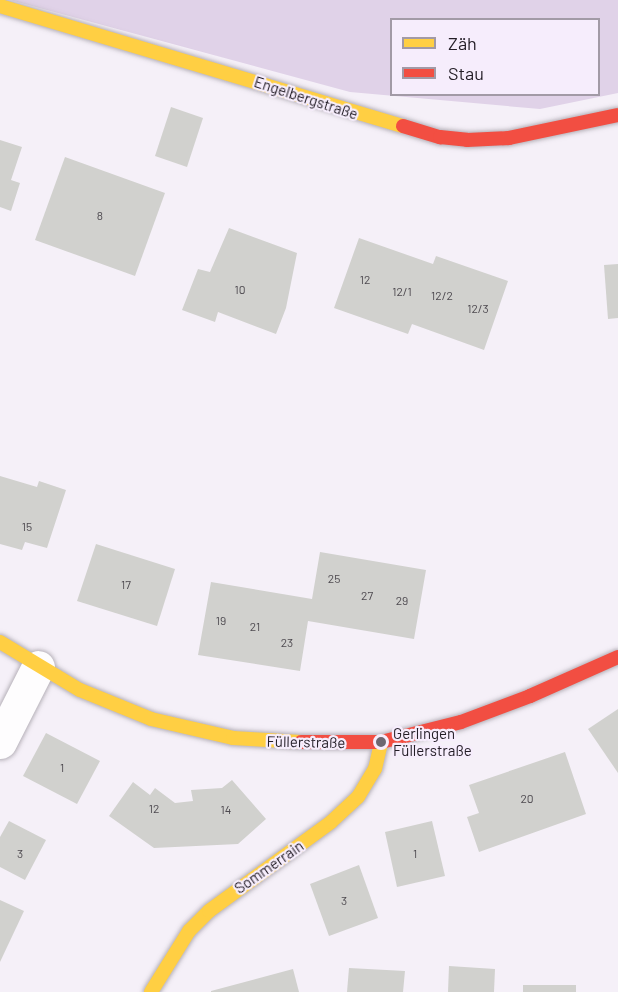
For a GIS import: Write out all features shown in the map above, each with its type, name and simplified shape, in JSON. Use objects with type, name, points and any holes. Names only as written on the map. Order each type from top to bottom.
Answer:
[{"type":"street","name":"Engelbergstraße","points":[[0,6],[272,87],[367,118],[440,137],[467,140],[509,138],[618,116]]},
{"type":"street","name":"Füllerstraße","points":[[0,642],[38,666],[116,706],[189,729],[269,742],[327,744],[381,742],[461,722],[530,696],[618,657]]},
{"type":"street","points":[[0,742],[38,666]]},
{"type":"street","name":"Sommerrain","points":[[151,992],[189,931],[209,910],[331,822],[358,797],[375,769],[381,742]]},
{"type":"shaded area","points":[[10,0],[618,0],[618,93],[540,109],[395,96],[600,96],[600,18],[390,18],[390,96],[350,92]]},
{"type":"building","points":[[171,107],[203,118],[187,167],[155,156]]},
{"type":"building","points":[[0,140],[22,147],[11,180],[20,183],[11,211],[0,207]]},
{"type":"building","points":[[65,157],[165,193],[135,276],[35,240]]},
{"type":"building","points":[[229,228],[297,253],[286,308],[276,334],[218,312],[215,322],[182,310],[198,269],[210,272]]},
{"type":"building","points":[[359,238],[433,264],[436,256],[508,281],[484,350],[412,324],[408,334],[334,308]]},
{"type":"building","points":[[618,264],[618,318],[608,319],[604,265]]},
{"type":"building","points":[[0,476],[37,487],[39,481],[66,490],[47,548],[25,542],[22,550],[0,544]]},
{"type":"building","points":[[96,544],[175,569],[157,626],[77,601]]},
{"type":"building","points":[[320,552],[426,570],[414,639],[308,621],[300,671],[198,655],[211,582],[312,599]]},
{"type":"building","points":[[618,709],[618,773],[588,729]]},
{"type":"building","points":[[46,733],[100,761],[77,804],[23,776]]},
{"type":"building","points":[[565,752],[586,814],[479,852],[467,817],[479,813],[469,785]]},
{"type":"building","points":[[232,780],[266,819],[238,844],[154,848],[109,816],[133,782],[150,795],[155,788],[175,803],[193,801],[191,790],[222,788]]},
{"type":"building","points":[[9,821],[46,840],[25,880],[0,867],[0,837]]},
{"type":"building","points":[[432,821],[445,876],[397,887],[385,832]]},
{"type":"building","points":[[359,865],[378,918],[329,936],[310,884]]},
{"type":"building","points":[[0,900],[24,911],[0,962]]},
{"type":"building","points":[[449,966],[495,969],[494,992],[448,992]]},
{"type":"building","points":[[349,968],[405,971],[403,992],[347,992]]},
{"type":"building","points":[[293,969],[299,992],[211,992],[211,991]]},
{"type":"building","points":[[523,985],[576,985],[576,992],[523,992]]},
{"type":"traffic: slow","points":[[0,6],[403,126]]},
{"type":"traffic: slow","points":[[0,642],[80,690],[151,719],[233,738],[301,742]]},
{"type":"traffic: slow","points":[[151,992],[189,931],[209,911],[331,822],[358,797],[375,769],[381,742]]},
{"type":"traffic: jam","points":[[403,126],[440,137],[467,140],[509,138],[618,115]]},
{"type":"traffic: jam","points":[[301,742],[381,742],[461,722],[530,696],[618,657]]},
{"type":"place","name":"Gerlingen Füllerstraße","points":[[381,742]]}]
